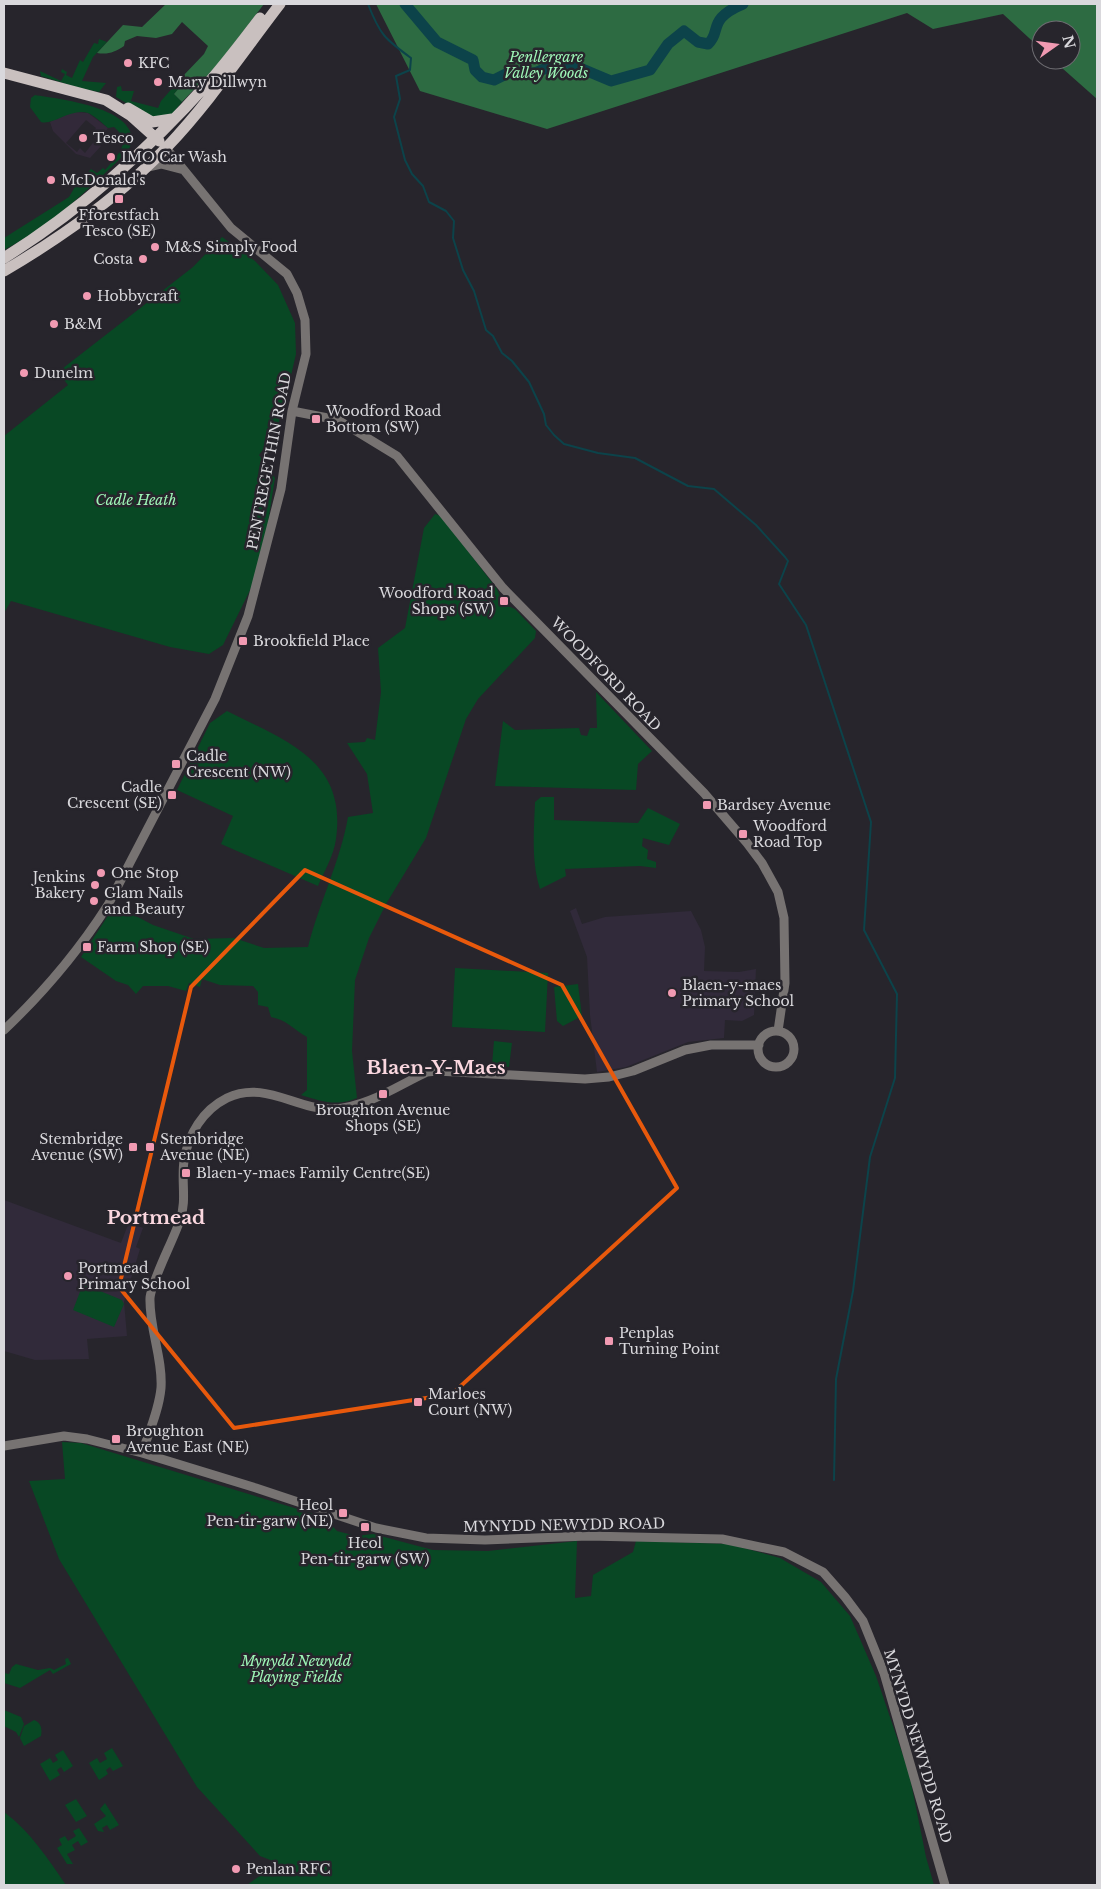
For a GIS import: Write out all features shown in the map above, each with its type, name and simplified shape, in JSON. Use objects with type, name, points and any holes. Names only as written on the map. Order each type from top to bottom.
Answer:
[{"type":"main road","points":[[4,271],[62,234],[121,189],[144,168],[175,118],[209,82],[271,4]]},
{"type":"main road","points":[[4,258],[43,234],[84,202],[104,194],[204,104],[280,4]]},
{"type":"main road","points":[[4,73],[31,82],[88,95],[133,110],[152,122],[161,122],[175,118]]},
{"type":"main road","points":[[114,104],[161,143]]},
{"type":"street","name":"PENTREGETHIN ROAD","points":[[4,1030],[47,988],[89,934],[113,896],[215,699],[248,616],[260,571],[280,489],[292,411],[306,354],[307,333],[297,293],[287,274],[231,228],[161,143]]},
{"type":"street","points":[[144,168],[161,164],[184,170]]},
{"type":"street","name":"WOODFORD ROAD","points":[[292,411],[338,420],[397,456],[503,588],[704,793],[747,843],[778,892],[784,918],[785,983],[778,1031]]},
{"type":"street","points":[[778,1031],[788,1036],[793,1042],[793,1054],[788,1062],[775,1067],[769,1065],[760,1057],[759,1045],[765,1035],[778,1031]]},
{"type":"street","points":[[142,1453],[157,1407],[161,1386],[151,1323],[150,1295],[182,1216],[184,1161],[192,1133],[207,1111],[228,1098],[246,1092],[266,1092],[321,1108],[350,1107],[427,1072],[437,1071],[585,1080],[609,1078],[633,1071],[685,1050],[711,1045],[759,1045]]},
{"type":"street","name":"MYNYDD NEWYDD ROAD","points":[[4,1446],[64,1436],[87,1439],[142,1453],[376,1528],[426,1538],[485,1540],[588,1536],[722,1539],[776,1550],[803,1561],[823,1572],[845,1597],[863,1622],[884,1673],[945,1885]]},
{"type":"highlighted area","points":[[305,870],[562,985],[677,1188],[452,1394],[234,1428],[119,1287],[191,987]]},
{"type":"shaded area","points":[[88,113],[108,128],[99,140],[101,146],[90,158],[76,154],[53,131],[50,122],[65,114]],"holes":[[[86,120],[96,128],[91,134],[96,139],[85,153],[80,148],[77,152],[66,143]]]},
{"type":"shaded area","name":"Blaen-y-maes Primary School","points":[[576,908],[582,924],[605,917],[691,911],[701,930],[705,947],[704,971],[739,972],[756,969],[754,1015],[742,1021],[725,1020],[724,1038],[688,1042],[626,1067],[597,1072],[590,1015],[587,957],[570,911]]},
{"type":"shaded area","name":"Portmead Primary School","points":[[4,1200],[121,1243],[129,1222],[143,1228],[136,1247],[140,1249],[124,1302],[127,1336],[87,1339],[89,1359],[35,1360],[4,1351]]},
{"type":"green space","points":[[166,4],[264,4],[218,64],[182,102],[174,94],[185,81],[183,76],[204,54],[208,46],[182,22],[172,34],[156,38],[137,36],[125,41],[124,46],[114,51],[105,54],[97,53],[123,25],[142,27]]},
{"type":"green space","name":"Penllergare Valley Woods","points":[[376,4],[1097,4],[1097,99],[1064,70],[1081,70],[1081,20],[1031,20],[1031,40],[1003,14],[933,29],[907,13],[547,129],[420,91]]},
{"type":"green space","points":[[99,39],[107,42],[93,57],[82,81],[106,83],[99,92],[41,76],[40,71],[61,81],[65,74],[61,72],[62,69],[67,72],[66,75],[72,78],[80,60],[83,62],[94,43],[98,44]]},
{"type":"green space","points":[[183,76],[185,81],[174,94],[182,102],[172,114],[155,120],[116,97],[117,87],[121,86],[122,91],[134,91],[131,101],[158,108],[161,101]]},
{"type":"green space","points":[[35,95],[77,102],[109,113],[121,120],[130,130],[132,142],[128,151],[54,218],[4,250],[4,238],[69,197],[76,185],[91,169],[97,173],[103,168],[105,170],[118,154],[123,144],[120,133],[114,127],[108,128],[88,113],[75,113],[51,122],[41,122],[30,107],[31,98]]},
{"type":"green space","name":"Cadle Heath","points":[[222,237],[255,261],[278,285],[295,323],[296,354],[276,432],[259,455],[275,478],[266,535],[254,582],[223,645],[209,654],[170,647],[11,601],[4,613],[4,436],[68,385],[58,372],[193,267]]},
{"type":"green space","points":[[435,514],[441,516],[497,589],[503,604],[515,609],[536,631],[535,638],[478,699],[466,719],[426,838],[386,904],[369,938],[355,980],[352,1051],[357,1098],[336,1103],[322,1101],[301,1095],[307,1090],[307,1037],[277,1018],[271,1017],[268,1007],[258,1005],[258,992],[253,986],[220,985],[202,979],[200,987],[189,983],[186,991],[168,986],[143,986],[136,994],[128,985],[116,981],[81,957],[115,905],[153,925],[194,939],[234,938],[264,948],[308,947],[340,850],[348,817],[373,813],[367,774],[347,743],[365,742],[367,738],[375,740],[381,692],[378,648],[405,628],[424,528]]},
{"type":"green space","points":[[596,692],[652,751],[638,764],[636,790],[495,786],[503,721],[515,730],[579,728],[581,735],[587,736],[590,728],[597,728]]},
{"type":"green space","points":[[227,711],[290,744],[308,757],[322,772],[332,790],[337,812],[336,839],[331,857],[318,886],[221,844],[233,816],[177,790],[210,723]]},
{"type":"green space","points":[[541,797],[554,797],[554,820],[638,823],[648,808],[680,824],[669,845],[643,838],[642,846],[648,850],[647,859],[656,862],[656,868],[640,866],[565,869],[566,876],[540,889],[535,868],[534,835],[535,802]]},
{"type":"green space","points":[[455,968],[548,973],[545,1032],[452,1027]]},
{"type":"green space","points":[[578,984],[582,1016],[563,1026],[557,1021],[554,987]]},
{"type":"green space","points":[[494,1041],[512,1043],[509,1067],[492,1065]]},
{"type":"green space","points":[[83,1284],[122,1300],[124,1304],[114,1327],[73,1310]]},
{"type":"green space","name":"Mynydd Newydd Playing Fields","points":[[62,1442],[81,1443],[324,1517],[337,1531],[356,1536],[373,1534],[433,1550],[488,1551],[577,1541],[575,1598],[591,1596],[593,1575],[633,1552],[636,1541],[729,1544],[780,1558],[821,1582],[850,1616],[876,1676],[909,1773],[926,1857],[934,1885],[247,1885],[278,1863],[260,1856],[197,1787],[59,1559],[29,1481],[65,1479]]},
{"type":"green space","points":[[68,1658],[71,1664],[53,1674],[50,1670],[20,1688],[4,1683],[4,1673],[9,1674],[12,1667],[16,1664],[38,1670],[50,1668],[54,1670],[66,1664],[65,1659]]},
{"type":"green space","points":[[4,1710],[21,1717],[24,1724],[19,1737],[16,1732],[4,1726]]},
{"type":"green space","points":[[34,1720],[40,1725],[41,1736],[24,1746],[20,1738],[24,1726]]},
{"type":"green space","points":[[112,1748],[123,1766],[113,1771],[110,1767],[106,1770],[108,1774],[99,1780],[89,1763],[97,1758],[100,1763],[107,1759],[104,1753]]},
{"type":"green space","points":[[63,1750],[73,1766],[64,1772],[61,1767],[57,1770],[60,1775],[50,1781],[40,1764],[50,1758],[53,1763],[58,1760],[55,1755]]},
{"type":"green space","points":[[76,1799],[87,1816],[76,1822],[65,1805]]},
{"type":"green space","points":[[105,1803],[119,1825],[110,1830],[107,1825],[102,1828],[104,1832],[98,1831],[94,1824],[106,1816],[100,1809]]},
{"type":"green space","points":[[4,1812],[30,1837],[66,1885],[4,1885]]},
{"type":"green space","points":[[79,1828],[88,1842],[81,1846],[78,1841],[72,1845],[75,1850],[67,1854],[73,1864],[67,1864],[57,1848],[62,1845],[59,1839],[65,1836],[68,1841],[76,1836],[73,1831]]},
{"type":"waterway","points":[[368,4],[384,36],[411,58],[410,70],[396,76],[400,99],[394,117],[405,160],[412,174],[423,186],[429,202],[446,211],[454,221],[453,238],[463,270],[474,291],[486,330],[493,336],[502,353],[512,361],[529,382],[544,414],[546,425],[564,444],[598,453],[635,458],[688,486],[714,489],[756,525],[785,557],[788,561],[779,584],[806,625],[871,822],[864,930],[897,994],[895,1078],[870,1157],[853,1291],[836,1379],[834,1480]]},
{"type":"waterway","points":[[405,4],[437,42],[473,60],[475,70],[482,77],[494,80],[510,72],[535,73],[555,64],[568,63],[611,81],[650,70],[668,44],[684,31],[698,42],[708,44],[722,17],[743,4]]},
{"type":"place","name":"KFC","points":[[128,63]]},
{"type":"place","name":"Mary Dillwyn","points":[[158,82]]},
{"type":"place","name":"Tesco","points":[[83,138]]},
{"type":"place","name":"IMO Car Wash","points":[[111,157]]},
{"type":"place","name":"McDonald's","points":[[51,180]]},
{"type":"place","name":"Fforestfach Tesco (SE)","points":[[119,199]]},
{"type":"place","name":"M&S Simply Food","points":[[155,247]]},
{"type":"place","name":"Costa","points":[[143,259]]},
{"type":"place","name":"Hobbycraft","points":[[87,296]]},
{"type":"place","name":"B&M","points":[[54,324]]},
{"type":"place","name":"Dunelm","points":[[24,373]]},
{"type":"place","name":"Woodford Road Bottom (SW)","points":[[316,419]]},
{"type":"place","name":"Woodford Road Shops (SW)","points":[[504,601]]},
{"type":"place","name":"Brookfield Place","points":[[243,641]]},
{"type":"place","name":"Cadle Crescent (NW)","points":[[176,764]]},
{"type":"place","name":"Cadle Crescent (SE)","points":[[172,795]]},
{"type":"place","name":"Bardsey Avenue","points":[[707,805]]},
{"type":"place","name":"Woodford Road Top","points":[[743,834]]},
{"type":"place","name":"One Stop","points":[[101,873]]},
{"type":"place","name":"Jenkins Bakery","points":[[95,885]]},
{"type":"place","name":"Glam Nails and Beauty","points":[[94,901]]},
{"type":"place","name":"Farm Shop (SE)","points":[[87,947]]},
{"type":"place","name":"Blaen-y-maes Primary School","points":[[672,993]]},
{"type":"place","name":"Broughton Avenue Shops (SE)","points":[[383,1094]]},
{"type":"place","name":"Stembridge Avenue (SW)","points":[[133,1147]]},
{"type":"place","name":"Stembridge Avenue (NE)","points":[[150,1147]]},
{"type":"place","name":"Blaen-y-maes Family Centre(SE)","points":[[186,1173]]},
{"type":"place","name":"Portmead Primary School","points":[[68,1276]]},
{"type":"place","name":"Penplas Turning Point","points":[[609,1341]]},
{"type":"place","name":"Marloes Court (NW)","points":[[418,1402]]},
{"type":"place","name":"Broughton Avenue East (NE)","points":[[116,1439]]},
{"type":"place","name":"Heol Pen-tir-garw (NE)","points":[[343,1513]]},
{"type":"place","name":"Heol Pen-tir-garw (SW)","points":[[365,1527]]},
{"type":"place","name":"Penlan RFC","points":[[236,1869]]},
{"type":"district","name":"Blaen-Y-Maes","points":[[436,1067]]},
{"type":"district","name":"Portmead","points":[[156,1217]]}]
